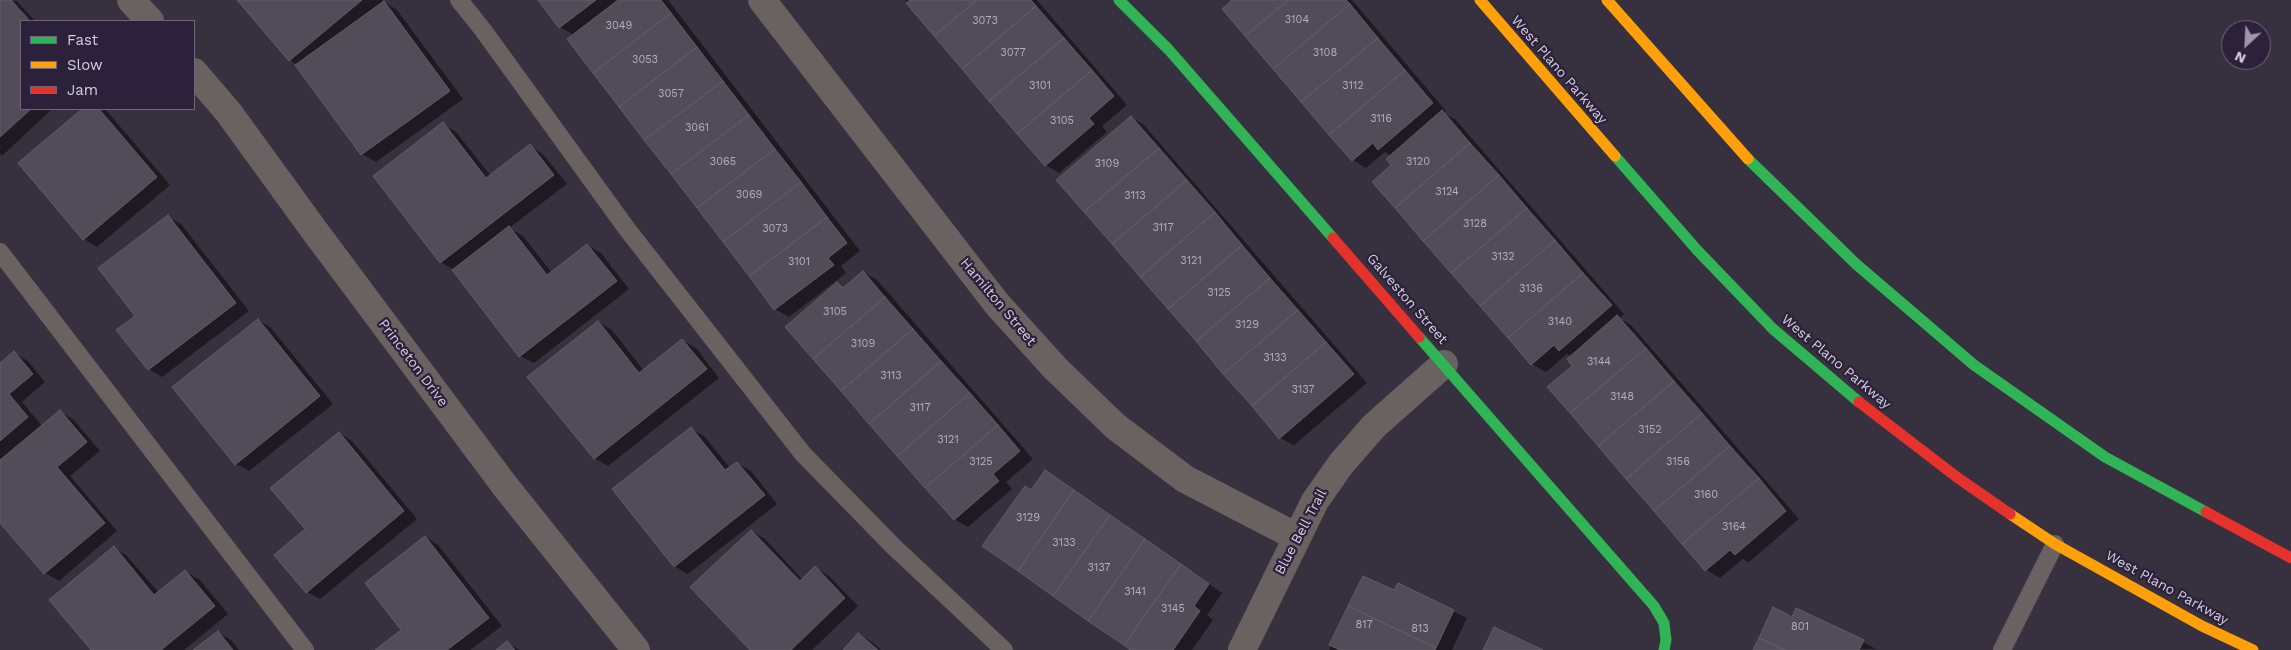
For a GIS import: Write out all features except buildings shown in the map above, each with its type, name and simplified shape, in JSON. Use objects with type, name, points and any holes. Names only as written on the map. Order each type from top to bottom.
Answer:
[{"type":"main road","name":"Galveston Street","points":[[1120,0],[1169,50],[1654,606],[1664,623],[1666,640],[1664,650]]},
{"type":"main road","name":"West Plano Parkway","points":[[1480,0],[1697,250],[1773,329],[1871,412],[1958,478],[2055,544],[2202,626],[2252,650]]},
{"type":"main road","points":[[1607,0],[1744,155],[1856,264],[1974,365],[2105,457],[2291,558]]},
{"type":"street","points":[[131,0],[149,20]]},
{"type":"street","name":"Hamilton Street","points":[[762,0],[996,304],[1055,368],[1115,426],[1185,479],[1297,537]]},
{"type":"street","name":"Princeton Drive","points":[[195,73],[229,113],[505,486],[636,650]]},
{"type":"street","name":"Blue Bell Trail","points":[[1242,650],[1315,501],[1341,464],[1374,426],[1444,364]]},
{"type":"lane","points":[[459,0],[484,30],[627,229],[803,454],[894,547],[1004,650]]},
{"type":"lane","points":[[0,252],[305,650]]},
{"type":"lane","points":[[2002,650],[2055,544]]},
{"type":"traffic: fast","points":[[1119,0],[1169,50],[1333,238]]},
{"type":"traffic: fast","points":[[1615,156],[1697,250],[1773,329],[1859,402]]},
{"type":"traffic: fast","points":[[1748,159],[1856,264],[1974,365],[2105,457],[2206,512]]},
{"type":"traffic: fast","points":[[1419,337],[1654,606],[1664,623],[1666,640],[1664,650]]},
{"type":"traffic: slow","points":[[1480,0],[1615,156]]},
{"type":"traffic: slow","points":[[1607,0],[1748,159]]},
{"type":"traffic: slow","points":[[2010,514],[2055,544],[2202,626],[2253,650]]},
{"type":"traffic: jam","points":[[1333,238],[1419,337]]},
{"type":"traffic: jam","points":[[1859,402],[1958,478],[2010,514]]},
{"type":"traffic: jam","points":[[2206,512],[2291,558]]}]
